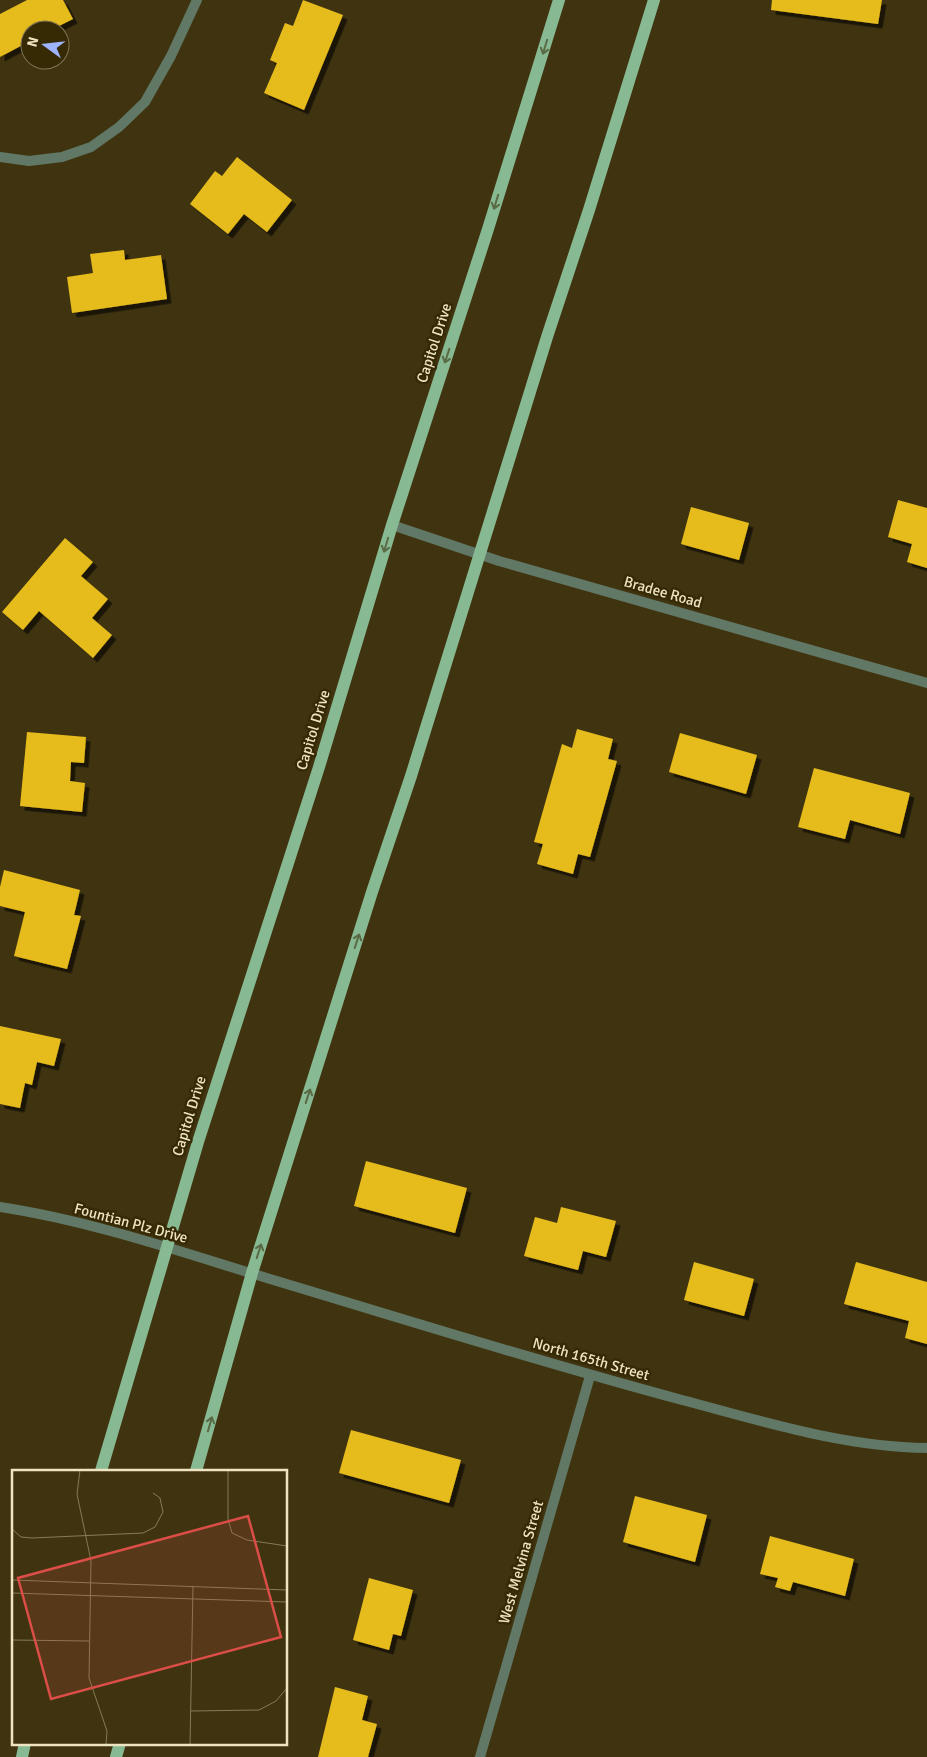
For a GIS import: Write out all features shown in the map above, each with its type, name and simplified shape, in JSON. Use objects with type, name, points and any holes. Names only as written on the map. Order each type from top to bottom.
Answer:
[{"type":"main road","name":"Capitol Drive","points":[[101,1470],[198,1142],[319,766],[392,525],[488,229],[559,0]]},
{"type":"main road","points":[[196,1470],[252,1273],[654,0]]},
{"type":"main road","points":[[22,1757],[25,1744]]},
{"type":"main road","points":[[116,1757],[120,1744]]},
{"type":"street","points":[[0,157],[29,161],[62,157],[91,147],[120,127],[145,102],[171,56],[197,0]]},
{"type":"street","name":"Bradee Road","points":[[392,525],[480,554],[927,683]]},
{"type":"street","name":"Fountian Plz Drive","points":[[0,1207],[112,1231],[252,1273]]},
{"type":"street","name":"North 165th Street","points":[[252,1273],[590,1376],[796,1429],[848,1440],[927,1448]]},
{"type":"street","name":"West Melvina Street","points":[[480,1757],[590,1376]]},
{"type":"building","points":[[27,0],[63,0],[73,19],[20,20],[20,46],[0,57],[0,14]]},
{"type":"building","points":[[303,0],[343,15],[304,110],[264,93],[277,63],[270,60],[285,23],[293,26]]},
{"type":"building","points":[[772,0],[882,0],[878,24],[771,10]]},
{"type":"building","points":[[237,157],[292,200],[267,232],[244,214],[228,234],[190,204],[215,171],[222,176]]},
{"type":"building","points":[[124,250],[125,260],[161,255],[167,299],[72,313],[67,277],[93,273],[90,254]]},
{"type":"building","points":[[898,500],[927,508],[927,568],[907,562],[912,544],[888,537]]},
{"type":"building","points":[[691,507],[749,523],[739,560],[681,544]]},
{"type":"building","points":[[65,538],[93,562],[81,576],[108,599],[92,618],[112,635],[93,658],[39,611],[23,630],[2,612]]},
{"type":"building","points":[[577,729],[613,739],[608,759],[617,761],[590,857],[578,854],[573,874],[537,864],[543,844],[534,842],[562,744],[572,748]]},
{"type":"building","points":[[27,732],[86,737],[84,763],[71,762],[70,781],[85,783],[82,812],[20,806]]},
{"type":"building","points":[[680,733],[757,755],[746,794],[669,772]]},
{"type":"building","points":[[814,768],[910,793],[900,834],[850,820],[845,839],[798,827]]},
{"type":"building","points":[[4,870],[80,890],[74,915],[81,916],[67,969],[14,956],[25,912],[0,906],[0,887]]},
{"type":"building","points":[[0,1026],[61,1039],[54,1066],[37,1062],[32,1085],[25,1083],[20,1108],[0,1104]]},
{"type":"building","points":[[366,1161],[467,1188],[455,1233],[354,1206]]},
{"type":"building","points":[[561,1207],[616,1221],[606,1257],[583,1251],[578,1270],[524,1256],[535,1217],[557,1223]]},
{"type":"building","points":[[694,1262],[754,1279],[744,1316],[684,1300]]},
{"type":"building","points":[[856,1262],[927,1282],[927,1344],[905,1338],[909,1321],[844,1304]]},
{"type":"building","points":[[351,1430],[461,1460],[449,1503],[339,1473]]},
{"type":"building","points":[[635,1496],[707,1515],[695,1562],[623,1542]]},
{"type":"building","points":[[770,1536],[854,1559],[845,1596],[793,1582],[790,1591],[775,1587],[778,1578],[760,1574]]},
{"type":"building","points":[[369,1578],[413,1590],[401,1636],[393,1634],[389,1650],[353,1640]]},
{"type":"building","points":[[335,1687],[368,1696],[362,1720],[377,1724],[368,1757],[318,1757]]}]
